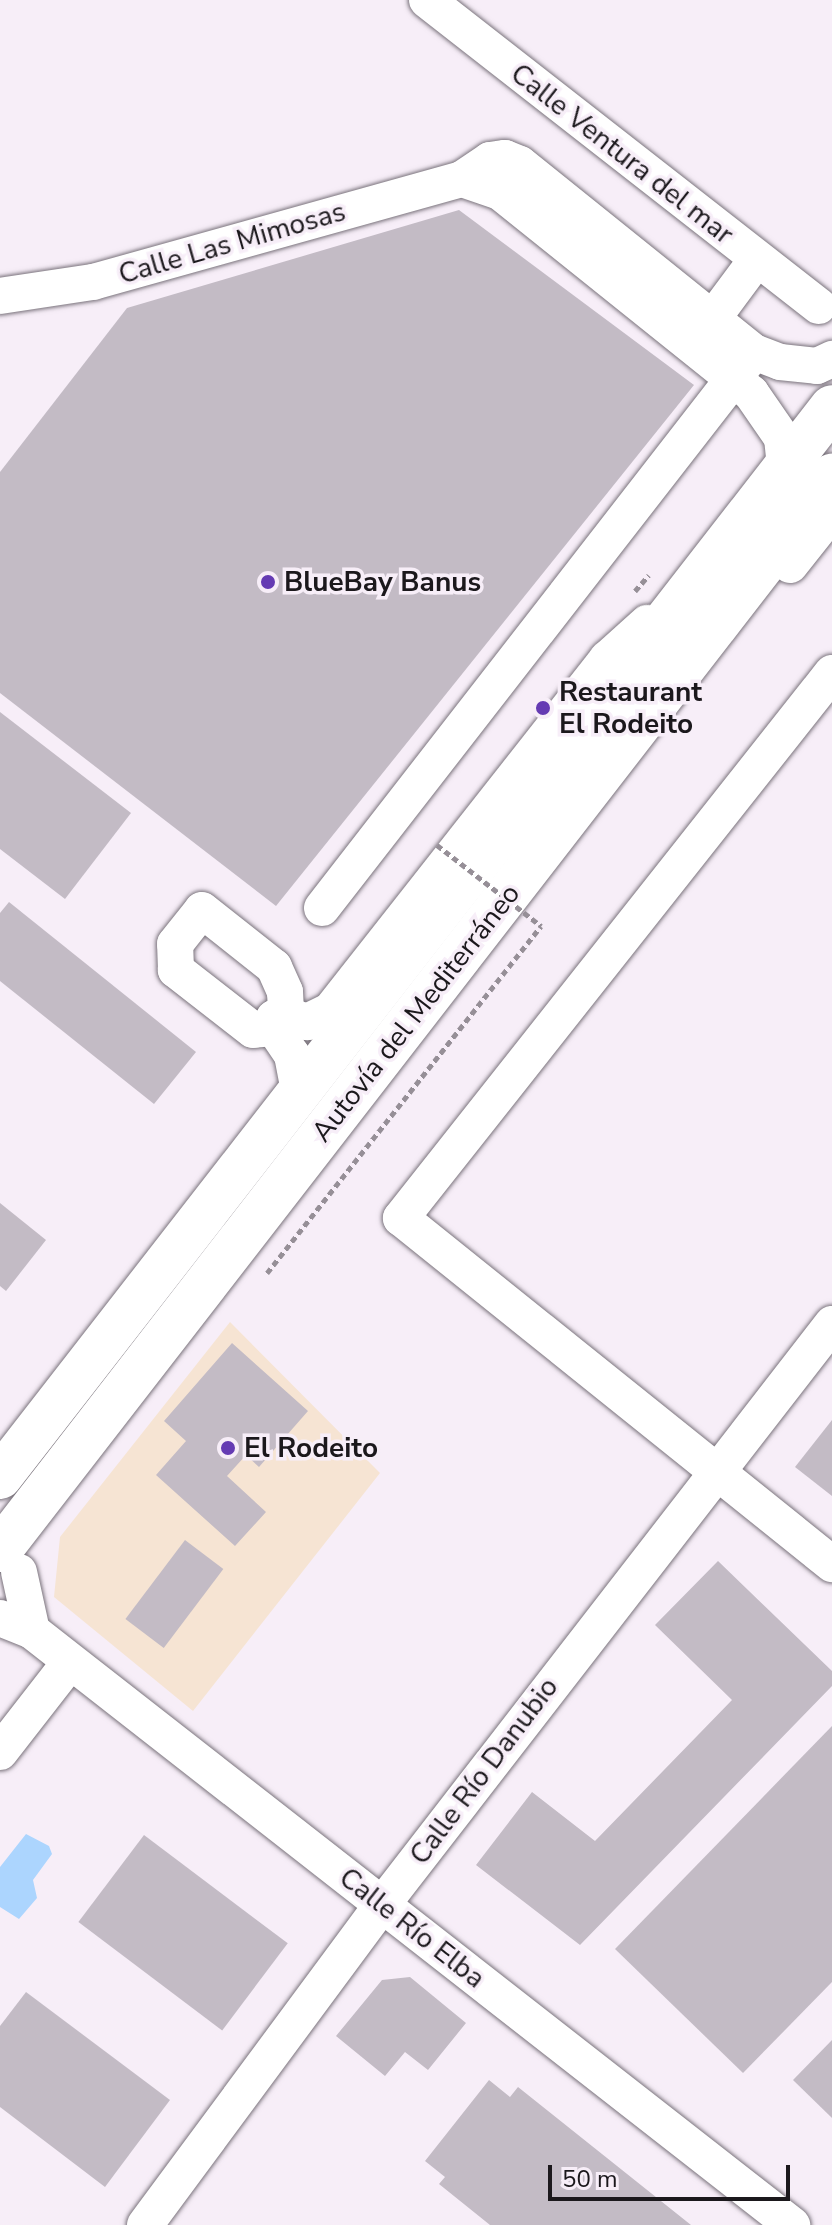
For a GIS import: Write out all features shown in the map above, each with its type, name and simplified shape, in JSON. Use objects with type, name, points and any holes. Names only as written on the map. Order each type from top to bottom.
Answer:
[{"type":"highway","name":"Autovía del Mediterráneo","points":[[0,1477],[832,407]]},
{"type":"highway","name":"Autovía del Mediterráneo","points":[[10,1561],[38,1501],[832,476]]},
{"type":"highway","points":[[0,1445],[127,1291],[203,1216]]},
{"type":"street","name":"Calle Ventura del mar","points":[[427,0],[819,306]]},
{"type":"street","name":"Calle Las Mimosas","points":[[0,296],[93,282],[462,179],[500,192],[571,227],[744,365],[782,438],[785,467]]},
{"type":"street","points":[[703,332],[757,259]]},
{"type":"street","name":"Calle Las Mimosas","points":[[744,365],[780,362],[817,366],[832,359]]},
{"type":"street","points":[[322,908],[744,365]]},
{"type":"street","points":[[646,716],[737,632],[832,512]]},
{"type":"street","points":[[299,1091],[292,1055],[280,1021],[307,1022],[330,1011],[607,659],[640,627],[676,606]]},
{"type":"street","points":[[832,673],[401,1218],[832,1564]]},
{"type":"street","name":"Calle Río Danubio","points":[[145,2225],[382,1905],[714,1472],[832,1324]]},
{"type":"street","points":[[10,1561],[21,1599],[16,1624]]},
{"type":"street","name":"Calle Río Elba","points":[[16,1624],[70,1662],[792,2225]]},
{"type":"street","points":[[0,1752],[70,1662]]},
{"type":"path","points":[[262,1279],[541,926],[437,845]]},
{"type":"shaded area","points":[[230,1322],[380,1473],[193,1711],[54,1597],[60,1537]]},
{"type":"water","points":[[26,1834],[49,1846],[52,1854],[33,1880],[37,1898],[19,1919],[0,1907],[0,1867]]},
{"type":"building","name":"BlueBay Banus","points":[[459,210],[694,385],[276,906],[0,693],[0,472],[127,308]]},
{"type":"building","points":[[0,712],[131,813],[65,899],[0,849]]},
{"type":"building","points":[[9,902],[196,1052],[154,1104],[0,981],[0,913]]},
{"type":"building","points":[[0,1203],[46,1240],[6,1291],[0,1286]]},
{"type":"building","name":"El Rodeito","points":[[232,1343],[308,1411],[259,1467],[246,1455],[227,1476],[266,1512],[235,1546],[156,1475],[186,1441],[164,1421]]},
{"type":"building","points":[[832,1420],[832,1496],[795,1467]]},
{"type":"building","points":[[185,1540],[223,1569],[164,1648],[125,1619]]},
{"type":"building","points":[[718,1561],[832,1671],[832,1686],[580,1945],[476,1865],[532,1792],[595,1841],[732,1700],[655,1625]]},
{"type":"building","points":[[832,1726],[832,1982],[743,2073],[615,1949]]},
{"type":"building","points":[[144,1835],[288,1943],[222,2030],[78,1922]]},
{"type":"building","points":[[410,1977],[466,2023],[428,2070],[405,2052],[385,2076],[336,2036],[382,1980]]},
{"type":"building","points":[[26,1992],[170,2100],[105,2187],[0,2107],[0,2026]]},
{"type":"building","points":[[832,2040],[832,2118],[793,2080]]},
{"type":"building","points":[[489,2080],[510,2097],[518,2087],[691,2225],[490,2225],[439,2184],[445,2177],[425,2161]]},
{"type":"place","name":"BlueBay Banus","points":[[268,582]]},
{"type":"place","name":"Restaurant El Rodeito","points":[[543,708]]},
{"type":"place","name":"El Rodeito","points":[[228,1448]]}]
